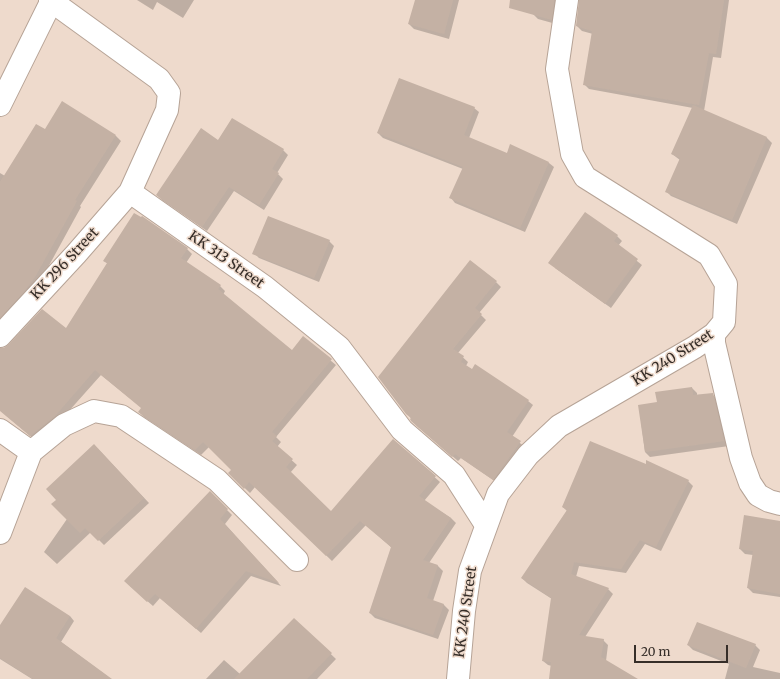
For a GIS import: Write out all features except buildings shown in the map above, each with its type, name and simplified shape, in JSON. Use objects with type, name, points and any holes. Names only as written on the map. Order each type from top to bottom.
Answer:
[{"type":"street","points":[[0,105],[51,0],[159,79],[168,93],[167,110],[130,192]]},
{"type":"street","name":"KK 240 Street","points":[[458,679],[464,611],[470,571],[498,494],[528,455],[559,426],[695,347],[714,334],[724,322],[726,284],[709,255],[585,177],[572,154],[557,69],[567,0]]},
{"type":"street","name":"KK 296 Street","points":[[0,336],[76,254],[130,192]]},
{"type":"street","name":"KK 313 Street","points":[[130,192],[265,287],[339,347],[402,430],[454,475],[486,524]]},
{"type":"street","points":[[714,334],[714,343],[741,458],[750,483],[758,495],[769,501],[780,504]]},
{"type":"street","points":[[0,534],[31,452],[64,425],[94,411],[121,416],[217,480],[297,560]]},
{"type":"street","points":[[0,430],[31,452]]}]
